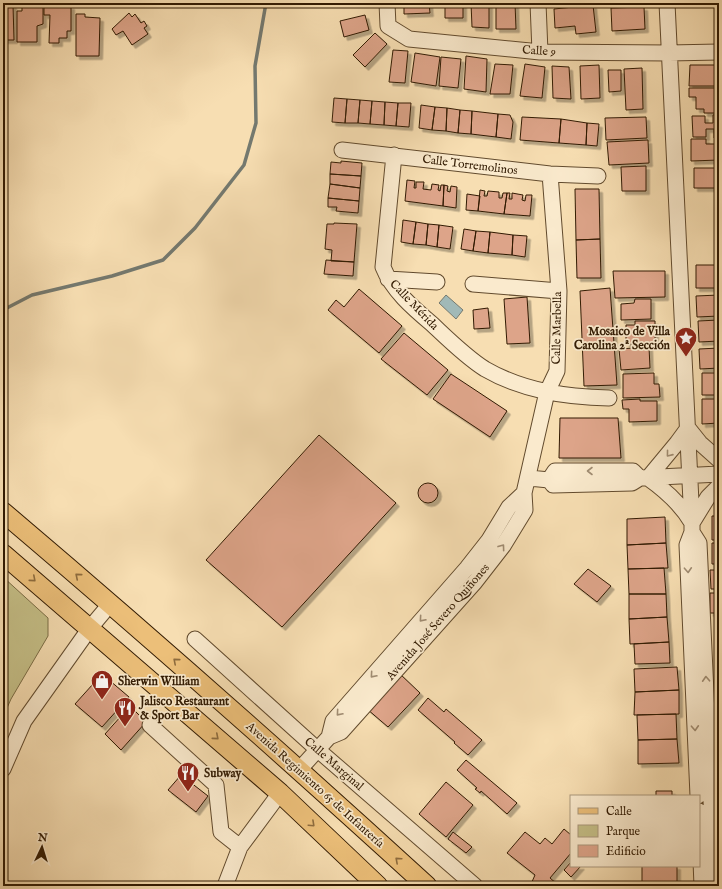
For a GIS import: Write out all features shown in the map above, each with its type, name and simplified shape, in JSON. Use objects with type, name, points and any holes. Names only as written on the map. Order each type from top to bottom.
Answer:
[{"type":"main road","name":"Avenida Regimiento 65 de Infantería","points":[[3,512],[111,603],[427,886]]},
{"type":"main road","points":[[3,554],[280,793],[378,886]]},
{"type":"street","name":"Calle 9","points":[[387,3],[388,26],[409,39],[540,52],[719,52]]},
{"type":"street","points":[[538,3],[540,52]]},
{"type":"street","points":[[667,3],[692,528]]},
{"type":"street","name":"Calle Torremolinos","points":[[342,150],[550,174],[598,176]]},
{"type":"street","name":"Calle Mérida","points":[[394,156],[383,267],[388,279],[423,317],[473,361],[513,383],[574,397],[609,398]]},
{"type":"street","name":"Calle Marbella","points":[[529,478],[547,392],[557,372],[559,291],[550,174]]},
{"type":"street","points":[[388,279],[437,282]]},
{"type":"street","points":[[474,284],[559,291]]},
{"type":"street","points":[[688,428],[700,443],[719,460]]},
{"type":"street","points":[[644,478],[677,443],[688,428]]},
{"type":"street","points":[[529,478],[549,480],[554,471],[613,478],[633,471],[664,490],[686,512],[699,544],[716,886]]},
{"type":"street","points":[[644,478],[719,474]]},
{"type":"street","name":"Avenida José Severo Quiñones","points":[[299,770],[329,737],[341,732],[362,698],[454,594],[509,507],[524,493],[529,478]]},
{"type":"street","points":[[698,795],[687,545],[692,528],[708,497],[719,486]]},
{"type":"street","points":[[3,769],[24,720],[90,628],[111,603]]},
{"type":"street","name":"Calle Marginal","points":[[195,639],[318,750],[475,886]]},
{"type":"street","points":[[150,725],[216,785],[221,832],[240,847]]},
{"type":"street","points":[[225,886],[240,847],[280,793]]},
{"type":"street","points":[[700,836],[702,886]]},
{"type":"green space","points":[[3,577],[48,618],[48,636],[11,699],[3,717]]},
{"type":"water","points":[[446,295],[463,310],[456,319],[439,303]]},
{"type":"building","points":[[404,3],[429,3],[430,13],[404,14]]},
{"type":"building","points":[[445,3],[463,3],[463,18],[445,18]]},
{"type":"building","points":[[471,3],[489,3],[489,28],[472,27]]},
{"type":"building","points":[[496,3],[515,3],[516,29],[496,29]]},
{"type":"building","points":[[55,4],[67,4],[67,6],[71,6],[71,31],[67,31],[67,38],[59,38],[59,43],[49,43],[50,15],[44,15],[44,7],[55,7]]},
{"type":"building","points":[[3,5],[13,5],[14,40],[3,40]]},
{"type":"building","points":[[593,5],[596,32],[576,34],[575,26],[555,28],[554,9]]},
{"type":"building","points":[[22,6],[43,6],[43,24],[37,26],[37,42],[17,42],[17,11],[22,11]]},
{"type":"building","points":[[644,7],[645,29],[612,31],[611,8]]},
{"type":"building","points":[[129,13],[132,17],[135,14],[141,23],[144,21],[147,26],[144,28],[148,34],[132,45],[123,31],[116,35],[112,29]]},
{"type":"building","points":[[76,14],[85,14],[85,17],[100,18],[99,56],[76,56]]},
{"type":"building","points":[[365,15],[369,30],[344,37],[340,21]]},
{"type":"building","points":[[375,33],[387,44],[365,67],[353,55]]},
{"type":"building","points":[[393,50],[408,51],[405,83],[389,82]]},
{"type":"building","points":[[415,53],[440,57],[436,86],[411,82]]},
{"type":"building","points":[[466,56],[487,59],[486,92],[464,89]]},
{"type":"building","points":[[441,57],[461,59],[458,88],[439,86]]},
{"type":"building","points":[[495,64],[513,65],[510,94],[490,94]]},
{"type":"building","points":[[525,64],[545,67],[542,98],[520,96]]},
{"type":"building","points":[[599,65],[600,98],[581,99],[580,66]]},
{"type":"building","points":[[690,65],[719,65],[719,86],[689,86]]},
{"type":"building","points":[[552,66],[569,67],[571,99],[553,98]]},
{"type":"building","points":[[642,68],[643,109],[626,110],[624,69]]},
{"type":"building","points":[[608,70],[621,70],[621,91],[609,92]]},
{"type":"building","points":[[689,88],[719,88],[719,110],[715,110],[715,113],[704,113],[704,109],[696,109],[696,97],[689,97]]},
{"type":"building","points":[[334,98],[347,99],[345,123],[332,122]]},
{"type":"building","points":[[347,99],[360,100],[358,123],[345,123]]},
{"type":"building","points":[[360,100],[372,101],[370,124],[358,123]]},
{"type":"building","points":[[372,101],[385,102],[384,125],[370,124]]},
{"type":"building","points":[[385,102],[398,103],[396,126],[384,125]]},
{"type":"building","points":[[398,103],[411,103],[409,127],[396,126]]},
{"type":"building","points":[[421,105],[435,107],[432,130],[419,128]]},
{"type":"building","points":[[435,107],[447,108],[446,131],[432,130]]},
{"type":"building","points":[[447,108],[460,110],[458,133],[446,131]]},
{"type":"building","points":[[460,110],[472,111],[471,134],[458,133]]},
{"type":"building","points":[[472,111],[498,114],[496,137],[471,134]]},
{"type":"building","points":[[498,114],[510,115],[513,122],[511,139],[496,137]]},
{"type":"building","points":[[719,114],[719,138],[714,138],[714,129],[706,129],[706,137],[693,137],[692,116],[705,116],[705,123],[713,123],[713,115]]},
{"type":"building","points":[[522,117],[561,119],[559,143],[520,140]]},
{"type":"building","points":[[646,117],[647,138],[606,140],[605,118]]},
{"type":"building","points":[[561,119],[587,123],[586,145],[559,143]]},
{"type":"building","points":[[587,123],[599,124],[597,146],[586,145]]},
{"type":"building","points":[[691,139],[706,139],[706,144],[719,144],[719,160],[691,161]]},
{"type":"building","points":[[648,140],[649,163],[609,165],[607,142]]},
{"type":"building","points":[[341,161],[362,163],[361,176],[330,174],[331,162],[341,163]]},
{"type":"building","points":[[646,166],[646,191],[622,191],[621,167]]},
{"type":"building","points":[[694,168],[719,168],[719,188],[694,188]]},
{"type":"building","points":[[330,174],[361,176],[360,188],[330,184]]},
{"type":"building","points":[[407,180],[415,181],[414,188],[416,188],[416,182],[424,182],[423,189],[431,190],[432,184],[439,185],[438,190],[440,191],[441,185],[444,185],[443,206],[405,201]]},
{"type":"building","points":[[330,184],[360,188],[359,201],[328,198]]},
{"type":"building","points":[[444,185],[448,186],[447,191],[450,192],[451,186],[457,187],[456,208],[443,206]]},
{"type":"building","points":[[575,189],[599,189],[600,239],[576,240]]},
{"type":"building","points":[[480,190],[485,191],[484,196],[487,196],[488,191],[499,192],[499,198],[502,198],[503,193],[507,193],[504,214],[478,211]]},
{"type":"building","points":[[507,193],[510,193],[509,199],[512,199],[512,193],[523,195],[522,200],[525,201],[526,195],[532,195],[530,216],[504,214]]},
{"type":"building","points":[[467,194],[480,196],[478,211],[466,210]]},
{"type":"building","points":[[328,198],[359,201],[358,213],[336,211],[337,207],[328,207]]},
{"type":"building","points":[[403,220],[416,222],[413,244],[401,242]]},
{"type":"building","points":[[416,222],[428,224],[426,245],[413,244]]},
{"type":"building","points":[[327,224],[357,224],[354,262],[331,261],[332,250],[325,249]]},
{"type":"building","points":[[428,224],[439,225],[437,247],[426,245]]},
{"type":"building","points":[[439,225],[453,227],[450,249],[437,247]]},
{"type":"building","points":[[464,229],[476,231],[473,251],[461,249]]},
{"type":"building","points":[[476,231],[490,232],[488,253],[473,251]]},
{"type":"building","points":[[490,232],[513,235],[512,255],[488,253]]},
{"type":"building","points":[[513,235],[527,236],[525,257],[512,255]]},
{"type":"building","points":[[600,239],[601,278],[577,278],[576,240]]},
{"type":"building","points":[[326,260],[354,262],[353,276],[324,274]]},
{"type":"building","points":[[696,265],[719,265],[719,288],[696,288]]},
{"type":"building","points":[[613,271],[665,271],[665,297],[615,298]]},
{"type":"building","points":[[610,288],[617,385],[584,386],[580,291]]},
{"type":"building","points":[[359,289],[402,326],[379,353],[328,310],[336,300],[344,307]]},
{"type":"building","points":[[719,295],[719,316],[697,317],[696,296]]},
{"type":"building","points":[[527,297],[530,343],[507,344],[504,299]]},
{"type":"building","points":[[635,299],[651,299],[651,319],[621,320],[621,304],[634,303]]},
{"type":"building","points":[[488,308],[490,328],[474,329],[473,310]]},
{"type":"building","points":[[719,320],[719,341],[699,342],[698,321]]},
{"type":"building","points":[[635,321],[655,321],[655,344],[626,344],[626,325],[635,325]]},
{"type":"building","points":[[404,333],[448,370],[427,395],[381,359]]},
{"type":"building","points":[[649,347],[650,368],[621,370],[619,349]]},
{"type":"building","points":[[719,348],[719,368],[700,369],[699,349]]},
{"type":"building","points":[[654,373],[654,384],[659,384],[660,397],[623,398],[623,374]]},
{"type":"building","points":[[702,373],[719,373],[719,395],[702,395]]},
{"type":"building","points":[[451,374],[507,411],[490,437],[433,399]]},
{"type":"building","points":[[640,399],[640,401],[657,401],[657,421],[629,422],[629,409],[623,409],[622,400]]},
{"type":"building","points":[[702,399],[719,399],[719,423],[702,424]]},
{"type":"building","points":[[560,418],[618,418],[621,458],[559,458]]},
{"type":"building","points":[[319,435],[396,503],[282,627],[206,560]]},
{"type":"building","points":[[428,483],[435,486],[438,493],[435,500],[428,503],[421,500],[418,493],[421,486]]},
{"type":"building","points":[[712,516],[719,516],[719,540],[712,540]]},
{"type":"building","points":[[665,517],[666,543],[627,545],[627,519]]},
{"type":"building","points":[[666,543],[668,568],[628,569],[627,545]]},
{"type":"building","points":[[712,543],[719,543],[719,564],[712,564]]},
{"type":"building","points":[[664,568],[666,594],[629,594],[628,569]]},
{"type":"building","points":[[588,569],[611,586],[597,602],[574,584]]},
{"type":"building","points":[[710,570],[719,570],[719,589],[711,589]]},
{"type":"building","points":[[710,593],[719,593],[719,613],[710,613]]},
{"type":"building","points":[[629,594],[666,594],[667,617],[629,619]]},
{"type":"building","points":[[715,616],[719,616],[719,637],[716,637]]},
{"type":"building","points":[[667,617],[669,642],[630,644],[629,619]]},
{"type":"building","points":[[716,640],[719,640],[719,661],[716,661]]},
{"type":"building","points":[[669,642],[670,663],[635,664],[634,644]]},
{"type":"building","points":[[716,664],[719,664],[719,684],[716,684]]},
{"type":"building","points":[[677,667],[679,690],[635,692],[634,669]]},
{"type":"building","points":[[399,673],[420,693],[388,727],[367,709]]},
{"type":"building","name":"Sherwin William","points":[[102,674],[129,697],[102,727],[75,704]]},
{"type":"building","points":[[679,690],[679,714],[634,715],[635,692]]},
{"type":"building","points":[[428,698],[444,712],[446,709],[482,740],[468,755],[418,710]]},
{"type":"building","name":"Jalisco Restaurant & Sport Bar","points":[[130,706],[146,722],[121,750],[105,734]]},
{"type":"building","points":[[676,714],[677,739],[638,740],[637,715]]},
{"type":"building","points":[[677,739],[679,763],[638,764],[638,740]]},
{"type":"building","points":[[466,760],[517,803],[507,814],[481,791],[480,793],[475,789],[477,788],[457,770]]},
{"type":"building","name":"Subway","points":[[181,775],[208,796],[196,812],[168,790]]},
{"type":"building","points":[[446,782],[473,805],[446,837],[419,814]]},
{"type":"building","points":[[656,791],[672,791],[672,795],[656,795]]},
{"type":"building","points":[[564,829],[570,834],[570,854],[550,878],[557,884],[555,886],[533,886],[531,884],[535,875],[507,853],[525,832],[540,844],[545,838],[552,844]]},
{"type":"building","points":[[453,832],[472,847],[466,853],[448,839]]},
{"type":"building","points":[[570,863],[570,867],[580,867],[571,877],[564,870]]},
{"type":"building","points":[[642,867],[677,867],[677,882],[642,883]]},
{"type":"waterway","points":[[3,310],[32,295],[112,276],[163,260],[195,228],[244,165],[256,123],[255,66],[266,3]]},
{"type":"place","name":"Mosaico de Villa Carolina 2ª Sección","points":[[686,358]]},
{"type":"place","name":"Sherwin William","points":[[102,700]]},
{"type":"place","name":"Jalisco Restaurant & Sport Bar","points":[[125,728]]},
{"type":"place","name":"Subway","points":[[188,792]]}]
